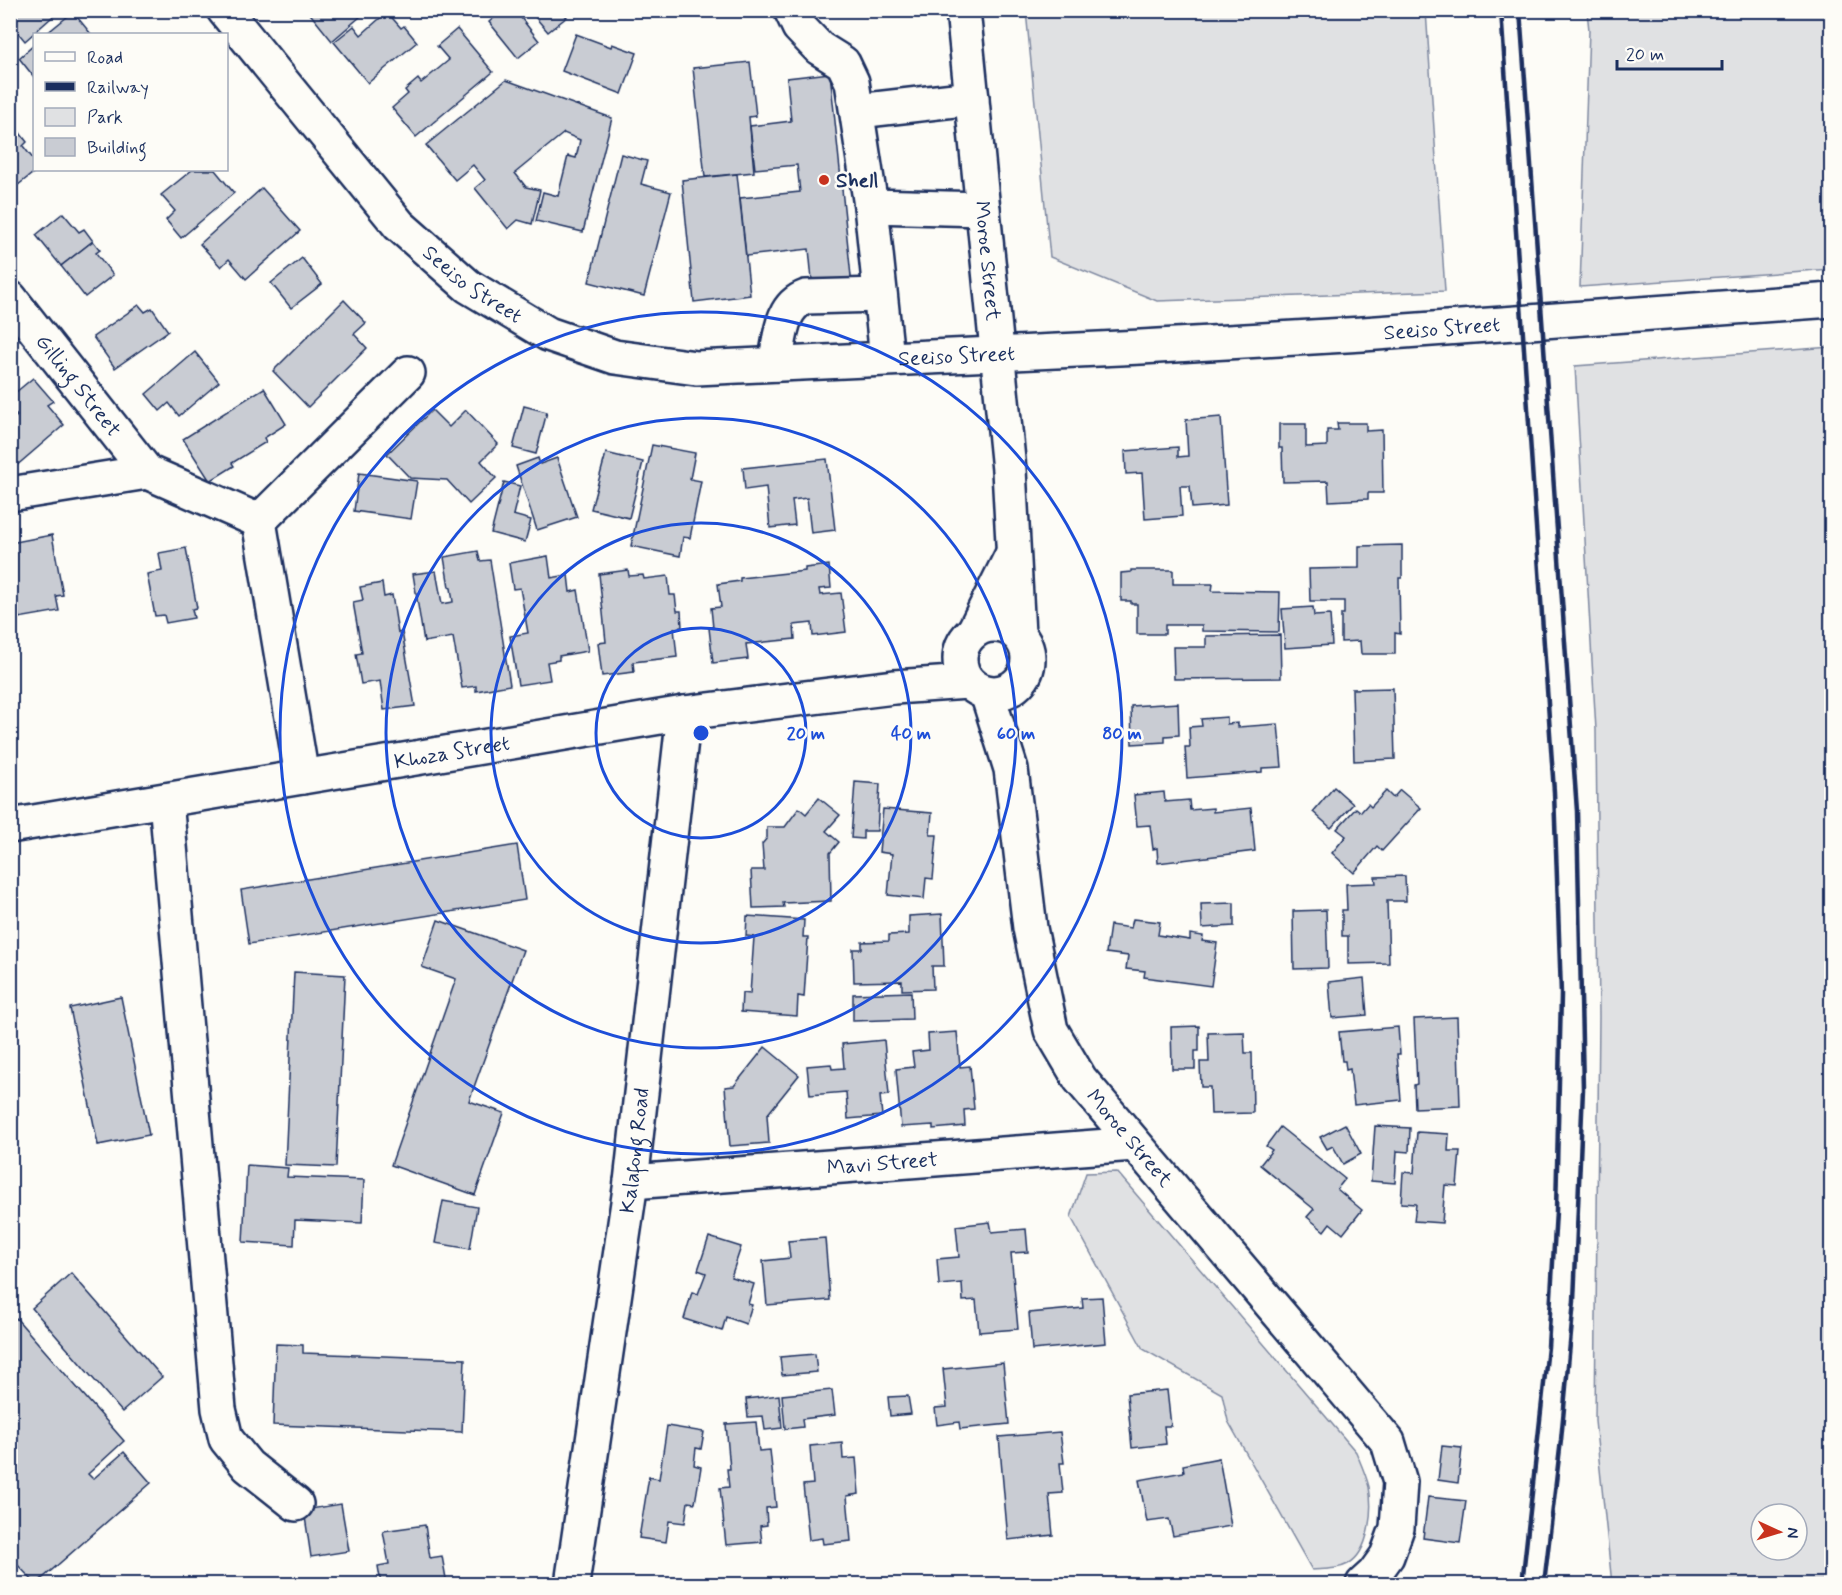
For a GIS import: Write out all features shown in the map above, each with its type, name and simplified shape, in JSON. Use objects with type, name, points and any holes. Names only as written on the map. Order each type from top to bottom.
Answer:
[{"type":"street","name":"Seeiso Street","points":[[224,10],[399,225],[468,286],[548,334],[615,357],[696,368],[1351,335],[1832,300]]},
{"type":"street","points":[[791,10],[798,27],[812,41],[843,63],[852,82],[871,206],[887,358]]},
{"type":"street","name":"Moroe Street","points":[[963,10],[998,353],[1015,548],[1018,634]]},
{"type":"street","points":[[858,111],[972,98]]},
{"type":"street","points":[[871,206],[983,209]]},
{"type":"street","points":[[776,364],[786,312],[795,301],[817,296],[880,294]]},
{"type":"street","name":"Gilling Street","points":[[10,298],[147,472],[260,521]]},
{"type":"street","points":[[302,777],[260,521],[408,373]]},
{"type":"street","points":[[10,494],[147,472]]},
{"type":"street","points":[[968,641],[985,625],[997,624],[1008,627],[1018,634],[1025,644],[1029,655],[1028,667],[991,687],[962,673],[960,662],[968,641],[1015,548]]},
{"type":"street","name":"Khoza Street","points":[[894,687],[968,641]]},
{"type":"street","name":"Khoza Street","points":[[10,826],[684,713],[894,687],[991,687]]},
{"type":"street","name":"Moroe Street","points":[[991,687],[1011,769],[1030,928],[1051,1030],[1080,1079],[1388,1442],[1400,1482],[1397,1528],[1387,1556],[1374,1574],[1363,1584]]},
{"type":"street","name":"Kalafong Road","points":[[572,1584],[631,1182],[684,713]]},
{"type":"street","points":[[166,800],[219,1409],[226,1439],[248,1466],[296,1504]]},
{"type":"street","name":"Mavi Street","points":[[631,1182],[1134,1144]]},
{"type":"green space","points":[[1026,11],[1426,11],[1445,291],[1157,301],[1050,257]]},
{"type":"green space","points":[[1587,11],[1831,11],[1831,269],[1580,287],[1589,30]]},
{"type":"green space","points":[[1831,347],[1831,1584],[1612,1584],[1595,1421],[1599,1016],[1596,730],[1575,366]]},
{"type":"green space","points":[[1117,1172],[1356,1452],[1369,1487],[1370,1518],[1361,1550],[1348,1564],[1335,1568],[1312,1570],[1228,1421],[1222,1394],[1143,1349],[1071,1217],[1086,1173]]},
{"type":"building","points":[[10,10],[60,10],[25,41],[10,23]]},
{"type":"building","points":[[307,10],[368,10],[332,41]]},
{"type":"building","points":[[503,10],[515,10],[539,41],[518,58],[489,22]]},
{"type":"building","points":[[529,10],[568,10],[564,14],[567,17],[548,32]]},
{"type":"building","points":[[73,12],[90,33],[47,33]]},
{"type":"building","points":[[387,12],[401,28],[404,26],[417,42],[368,83],[334,42],[354,26],[361,35]]},
{"type":"building","points":[[457,29],[493,72],[416,137],[392,108],[408,94],[405,90],[418,79],[421,83],[449,60],[437,46]]},
{"type":"building","points":[[576,34],[611,47],[612,44],[637,53],[622,94],[562,71]]},
{"type":"building","points":[[33,46],[33,76],[19,58]]},
{"type":"building","points":[[750,62],[756,116],[749,117],[754,172],[705,177],[693,68]]},
{"type":"building","points":[[830,73],[852,286],[813,290],[809,249],[746,256],[740,198],[800,192],[797,165],[755,169],[750,126],[791,121],[787,78]]},
{"type":"building","points":[[506,80],[612,118],[583,232],[536,221],[543,192],[558,196],[568,156],[576,158],[580,140],[564,133],[515,173],[526,187],[540,190],[532,224],[518,220],[508,229],[475,188],[485,180],[473,165],[455,180],[426,145]]},
{"type":"building","points":[[10,121],[20,133],[10,141]]},
{"type":"building","points":[[20,133],[27,142],[23,146],[33,159],[33,171],[36,171],[13,189],[10,186],[10,141]]},
{"type":"building","points":[[621,154],[647,161],[641,184],[671,192],[644,296],[589,282]]},
{"type":"building","points":[[191,171],[216,171],[234,193],[181,238],[166,220],[175,211],[161,195]]},
{"type":"building","points":[[737,174],[750,295],[694,302],[682,180]]},
{"type":"building","points":[[262,188],[300,231],[246,279],[229,259],[221,267],[200,244]]},
{"type":"building","points":[[63,213],[79,232],[84,229],[93,241],[61,266],[36,235]]},
{"type":"building","points":[[93,241],[100,250],[96,253],[113,275],[85,297],[61,266]]},
{"type":"building","points":[[302,258],[322,284],[291,308],[271,283]]},
{"type":"building","points":[[344,300],[366,323],[354,334],[367,348],[308,407],[273,371]]},
{"type":"building","points":[[139,305],[145,312],[152,308],[168,331],[115,368],[93,337]]},
{"type":"building","points":[[195,352],[219,382],[179,416],[169,403],[160,411],[146,394]]},
{"type":"building","points":[[33,378],[53,401],[47,405],[64,425],[15,467],[10,462],[10,422],[17,416],[10,408],[10,397]]},
{"type":"building","points":[[264,388],[286,424],[264,438],[266,442],[232,463],[234,466],[210,481],[183,439]]},
{"type":"building","points":[[524,406],[547,412],[536,454],[513,448]]},
{"type":"building","points":[[432,410],[449,427],[466,410],[498,444],[481,461],[496,478],[469,504],[447,480],[410,478],[387,454]]},
{"type":"building","points":[[1221,417],[1227,505],[1192,508],[1190,486],[1180,486],[1182,516],[1145,519],[1142,473],[1126,474],[1125,451],[1178,447],[1178,457],[1188,456],[1186,420]]},
{"type":"building","points":[[1337,423],[1366,423],[1366,431],[1382,430],[1383,493],[1368,493],[1368,499],[1329,501],[1328,481],[1283,482],[1279,424],[1306,424],[1306,447],[1327,446],[1327,430],[1338,430]]},
{"type":"building","points":[[652,445],[695,453],[690,479],[701,481],[690,538],[683,537],[680,556],[631,546]]},
{"type":"building","points":[[606,453],[643,462],[629,518],[591,509]]},
{"type":"building","points":[[538,458],[540,464],[557,458],[577,517],[537,530],[516,466]]},
{"type":"building","points":[[827,459],[835,530],[811,533],[807,498],[792,500],[795,525],[770,528],[766,487],[745,490],[743,468]]},
{"type":"building","points":[[359,473],[417,481],[411,519],[354,511]]},
{"type":"building","points":[[504,482],[520,486],[513,515],[531,520],[525,542],[491,533]]},
{"type":"building","points":[[52,535],[63,595],[56,596],[59,611],[19,618],[10,568],[10,543]]},
{"type":"building","points":[[1402,545],[1402,578],[1399,578],[1400,634],[1395,633],[1395,654],[1361,654],[1360,641],[1341,642],[1341,614],[1344,614],[1344,601],[1310,601],[1309,569],[1359,568],[1359,546]]},
{"type":"building","points":[[186,548],[197,608],[192,609],[194,618],[166,623],[164,615],[155,616],[147,574],[162,571],[159,553]]},
{"type":"building","points":[[478,551],[480,561],[490,560],[510,685],[476,691],[476,686],[462,688],[453,637],[424,642],[413,574],[436,571],[442,604],[453,602],[444,557]]},
{"type":"building","points":[[548,556],[551,578],[568,575],[570,592],[578,590],[588,651],[559,656],[559,660],[547,662],[550,680],[518,685],[510,636],[528,633],[520,588],[513,589],[509,563]]},
{"type":"building","points":[[829,565],[831,588],[819,589],[820,595],[841,593],[846,632],[813,636],[812,623],[794,625],[795,639],[746,644],[748,659],[713,663],[709,628],[713,628],[711,608],[721,607],[718,584],[740,581],[740,578],[805,571],[805,568]]},
{"type":"building","points":[[628,570],[629,576],[643,575],[644,579],[668,576],[670,595],[675,595],[677,611],[681,611],[682,627],[674,628],[677,657],[633,662],[634,672],[602,676],[598,643],[606,642],[599,574]]},
{"type":"building","points":[[1131,570],[1173,570],[1173,584],[1213,584],[1212,591],[1280,592],[1279,632],[1202,631],[1202,625],[1165,625],[1165,634],[1137,634],[1137,604],[1131,604],[1131,601],[1121,601],[1121,573],[1131,572]]},
{"type":"building","points":[[382,583],[384,597],[392,595],[398,633],[402,632],[415,706],[384,710],[380,681],[361,684],[356,654],[362,653],[353,602],[363,600],[360,587]]},
{"type":"building","points":[[1313,607],[1314,616],[1330,615],[1332,645],[1285,648],[1282,609]]},
{"type":"building","points":[[1280,635],[1281,678],[1174,679],[1173,647],[1206,647],[1206,636]]},
{"type":"building","points":[[1393,688],[1395,759],[1354,761],[1352,689]]},
{"type":"building","points":[[1178,703],[1179,735],[1165,736],[1165,742],[1132,744],[1131,706]]},
{"type":"building","points":[[1227,717],[1227,724],[1238,723],[1238,727],[1278,724],[1282,767],[1262,768],[1262,772],[1187,778],[1185,747],[1190,747],[1189,727],[1202,726],[1201,719]]},
{"type":"building","points":[[855,782],[880,784],[877,831],[863,831],[863,839],[851,838]]},
{"type":"building","points":[[1334,787],[1353,804],[1331,828],[1313,812]]},
{"type":"building","points":[[1400,790],[1421,808],[1382,851],[1377,846],[1354,873],[1332,853],[1346,836],[1337,829],[1356,808],[1361,812],[1368,804],[1371,807],[1386,791],[1393,798]]},
{"type":"building","points":[[1164,792],[1165,802],[1189,800],[1190,810],[1213,808],[1213,812],[1251,808],[1255,851],[1158,863],[1157,848],[1153,849],[1150,825],[1137,826],[1134,795]]},
{"type":"building","points":[[819,798],[840,815],[826,831],[839,842],[830,853],[831,901],[783,903],[784,907],[753,908],[751,870],[764,870],[762,844],[767,838],[767,827],[785,827],[799,808],[806,814]]},
{"type":"building","points":[[883,809],[932,813],[930,835],[937,835],[933,879],[926,878],[924,899],[888,895],[892,854],[879,852]]},
{"type":"building","points":[[517,845],[525,900],[249,944],[241,890]]},
{"type":"building","points":[[1405,876],[1406,901],[1387,901],[1389,963],[1348,964],[1348,936],[1342,936],[1342,910],[1347,910],[1346,884],[1376,883],[1375,877]]},
{"type":"building","points":[[1234,903],[1234,926],[1202,928],[1201,904]]},
{"type":"building","points":[[1326,910],[1328,968],[1294,969],[1293,911]]},
{"type":"building","points":[[942,914],[944,966],[932,966],[933,989],[902,990],[902,981],[854,982],[853,949],[862,949],[862,942],[889,941],[889,935],[909,934],[909,916]]},
{"type":"building","points":[[747,916],[804,920],[803,937],[808,937],[804,997],[798,996],[797,1016],[741,1012],[742,993],[750,994],[754,937],[746,936]]},
{"type":"building","points":[[1133,919],[1160,922],[1158,935],[1190,940],[1190,934],[1203,936],[1202,941],[1217,943],[1211,986],[1144,977],[1145,971],[1126,969],[1128,956],[1106,953],[1110,925],[1131,928]]},
{"type":"building","points":[[438,920],[523,950],[469,1101],[504,1113],[475,1195],[391,1165],[456,979],[422,967]]},
{"type":"building","points":[[294,972],[345,975],[336,1167],[285,1165]]},
{"type":"building","points":[[1364,978],[1367,1015],[1332,1018],[1329,982]]},
{"type":"building","points":[[911,992],[912,1019],[853,1021],[853,994]]},
{"type":"building","points":[[121,997],[149,1135],[98,1145],[70,1008]]},
{"type":"building","points":[[1457,1017],[1460,1106],[1415,1108],[1414,1085],[1417,1084],[1414,1019]]},
{"type":"building","points":[[1199,1026],[1199,1051],[1195,1051],[1195,1069],[1172,1069],[1171,1027]]},
{"type":"building","points":[[1398,1027],[1400,1054],[1397,1054],[1401,1100],[1354,1105],[1350,1069],[1346,1070],[1345,1061],[1342,1061],[1339,1032]]},
{"type":"building","points":[[957,1032],[960,1067],[970,1066],[974,1109],[964,1110],[965,1126],[933,1129],[933,1125],[901,1127],[896,1069],[914,1067],[912,1052],[929,1050],[928,1034]]},
{"type":"building","points":[[1244,1032],[1245,1053],[1252,1053],[1253,1113],[1211,1114],[1210,1087],[1201,1087],[1200,1062],[1209,1062],[1208,1033]]},
{"type":"building","points":[[884,1040],[889,1095],[880,1096],[882,1116],[848,1119],[846,1092],[810,1095],[807,1066],[831,1064],[832,1069],[844,1068],[842,1044]]},
{"type":"building","points":[[765,1047],[799,1075],[767,1115],[769,1143],[730,1146],[725,1087],[734,1086]]},
{"type":"building","points":[[1345,1124],[1361,1154],[1343,1164],[1333,1146],[1327,1149],[1320,1137]]},
{"type":"building","points":[[1375,1126],[1410,1128],[1409,1152],[1397,1151],[1395,1183],[1371,1181]]},
{"type":"building","points":[[1280,1127],[1345,1179],[1337,1189],[1362,1210],[1343,1234],[1330,1223],[1324,1231],[1307,1217],[1314,1209],[1260,1165],[1272,1150],[1266,1146]]},
{"type":"building","points":[[1417,1132],[1449,1134],[1448,1151],[1460,1151],[1457,1186],[1445,1185],[1442,1223],[1414,1221],[1416,1204],[1401,1203],[1403,1172],[1414,1173]]},
{"type":"building","points":[[247,1165],[288,1168],[287,1177],[364,1180],[362,1223],[295,1220],[294,1245],[243,1242]]},
{"type":"building","points":[[443,1201],[477,1207],[470,1249],[435,1243]]},
{"type":"building","points":[[990,1222],[992,1232],[1026,1229],[1028,1252],[1011,1253],[1018,1329],[979,1332],[976,1300],[963,1301],[962,1283],[939,1285],[937,1259],[959,1257],[956,1226]]},
{"type":"building","points":[[709,1237],[741,1247],[731,1277],[754,1284],[748,1304],[752,1305],[746,1324],[726,1317],[722,1331],[684,1319],[692,1292],[698,1294],[706,1273],[698,1270]]},
{"type":"building","points":[[825,1238],[830,1300],[767,1305],[763,1261],[790,1258],[788,1241]]},
{"type":"building","points":[[71,1273],[162,1377],[122,1412],[32,1308]]},
{"type":"building","points":[[1102,1297],[1106,1343],[1032,1350],[1029,1313],[1083,1308],[1082,1298]]},
{"type":"building","points":[[16,1318],[124,1441],[88,1474],[93,1479],[124,1452],[151,1483],[36,1584],[10,1557],[10,1399],[17,1393],[10,1386],[10,1323]]},
{"type":"building","points":[[276,1344],[303,1345],[303,1353],[465,1359],[462,1432],[273,1425]]},
{"type":"building","points":[[815,1354],[817,1372],[782,1375],[780,1357]]},
{"type":"building","points":[[1003,1363],[1009,1424],[960,1429],[959,1422],[937,1425],[935,1408],[947,1407],[943,1369]]},
{"type":"building","points":[[832,1390],[835,1415],[802,1419],[803,1427],[785,1429],[782,1395]]},
{"type":"building","points":[[1167,1390],[1171,1426],[1164,1426],[1166,1444],[1132,1448],[1127,1394]]},
{"type":"building","points":[[779,1395],[782,1428],[765,1430],[763,1416],[748,1417],[746,1399]]},
{"type":"building","points":[[908,1396],[911,1414],[890,1416],[888,1397]]},
{"type":"building","points":[[756,1422],[759,1451],[770,1450],[776,1507],[766,1508],[767,1525],[760,1526],[762,1542],[726,1545],[720,1488],[729,1487],[727,1469],[730,1469],[726,1424]]},
{"type":"building","points":[[667,1426],[704,1432],[701,1449],[696,1448],[694,1465],[701,1467],[695,1503],[688,1502],[685,1523],[669,1521],[666,1542],[639,1538],[649,1477],[659,1479]]},
{"type":"building","points":[[1060,1432],[1064,1463],[1060,1463],[1063,1493],[1049,1494],[1053,1535],[1008,1540],[999,1437]]},
{"type":"building","points":[[842,1443],[843,1459],[856,1458],[859,1494],[847,1496],[851,1541],[823,1544],[822,1538],[809,1540],[803,1485],[813,1484],[810,1446]]},
{"type":"building","points":[[1442,1446],[1462,1448],[1458,1483],[1438,1480]]},
{"type":"building","points":[[1219,1458],[1231,1526],[1173,1536],[1169,1519],[1147,1522],[1139,1480],[1184,1472],[1183,1465]]},
{"type":"building","points":[[1428,1497],[1466,1501],[1460,1543],[1423,1538]]},
{"type":"building","points":[[341,1504],[349,1551],[311,1557],[304,1510]]},
{"type":"building","points":[[425,1525],[430,1558],[442,1556],[447,1584],[381,1584],[378,1566],[389,1564],[383,1531]]},
{"type":"railway","points":[[1501,10],[1554,792],[1561,994],[1556,1211],[1548,1347],[1522,1584]]},
{"type":"railway","points":[[1520,10],[1577,811],[1583,1089],[1574,1301],[1544,1584]]},
{"type":"place","name":"Shell","points":[[824,180]]}]
